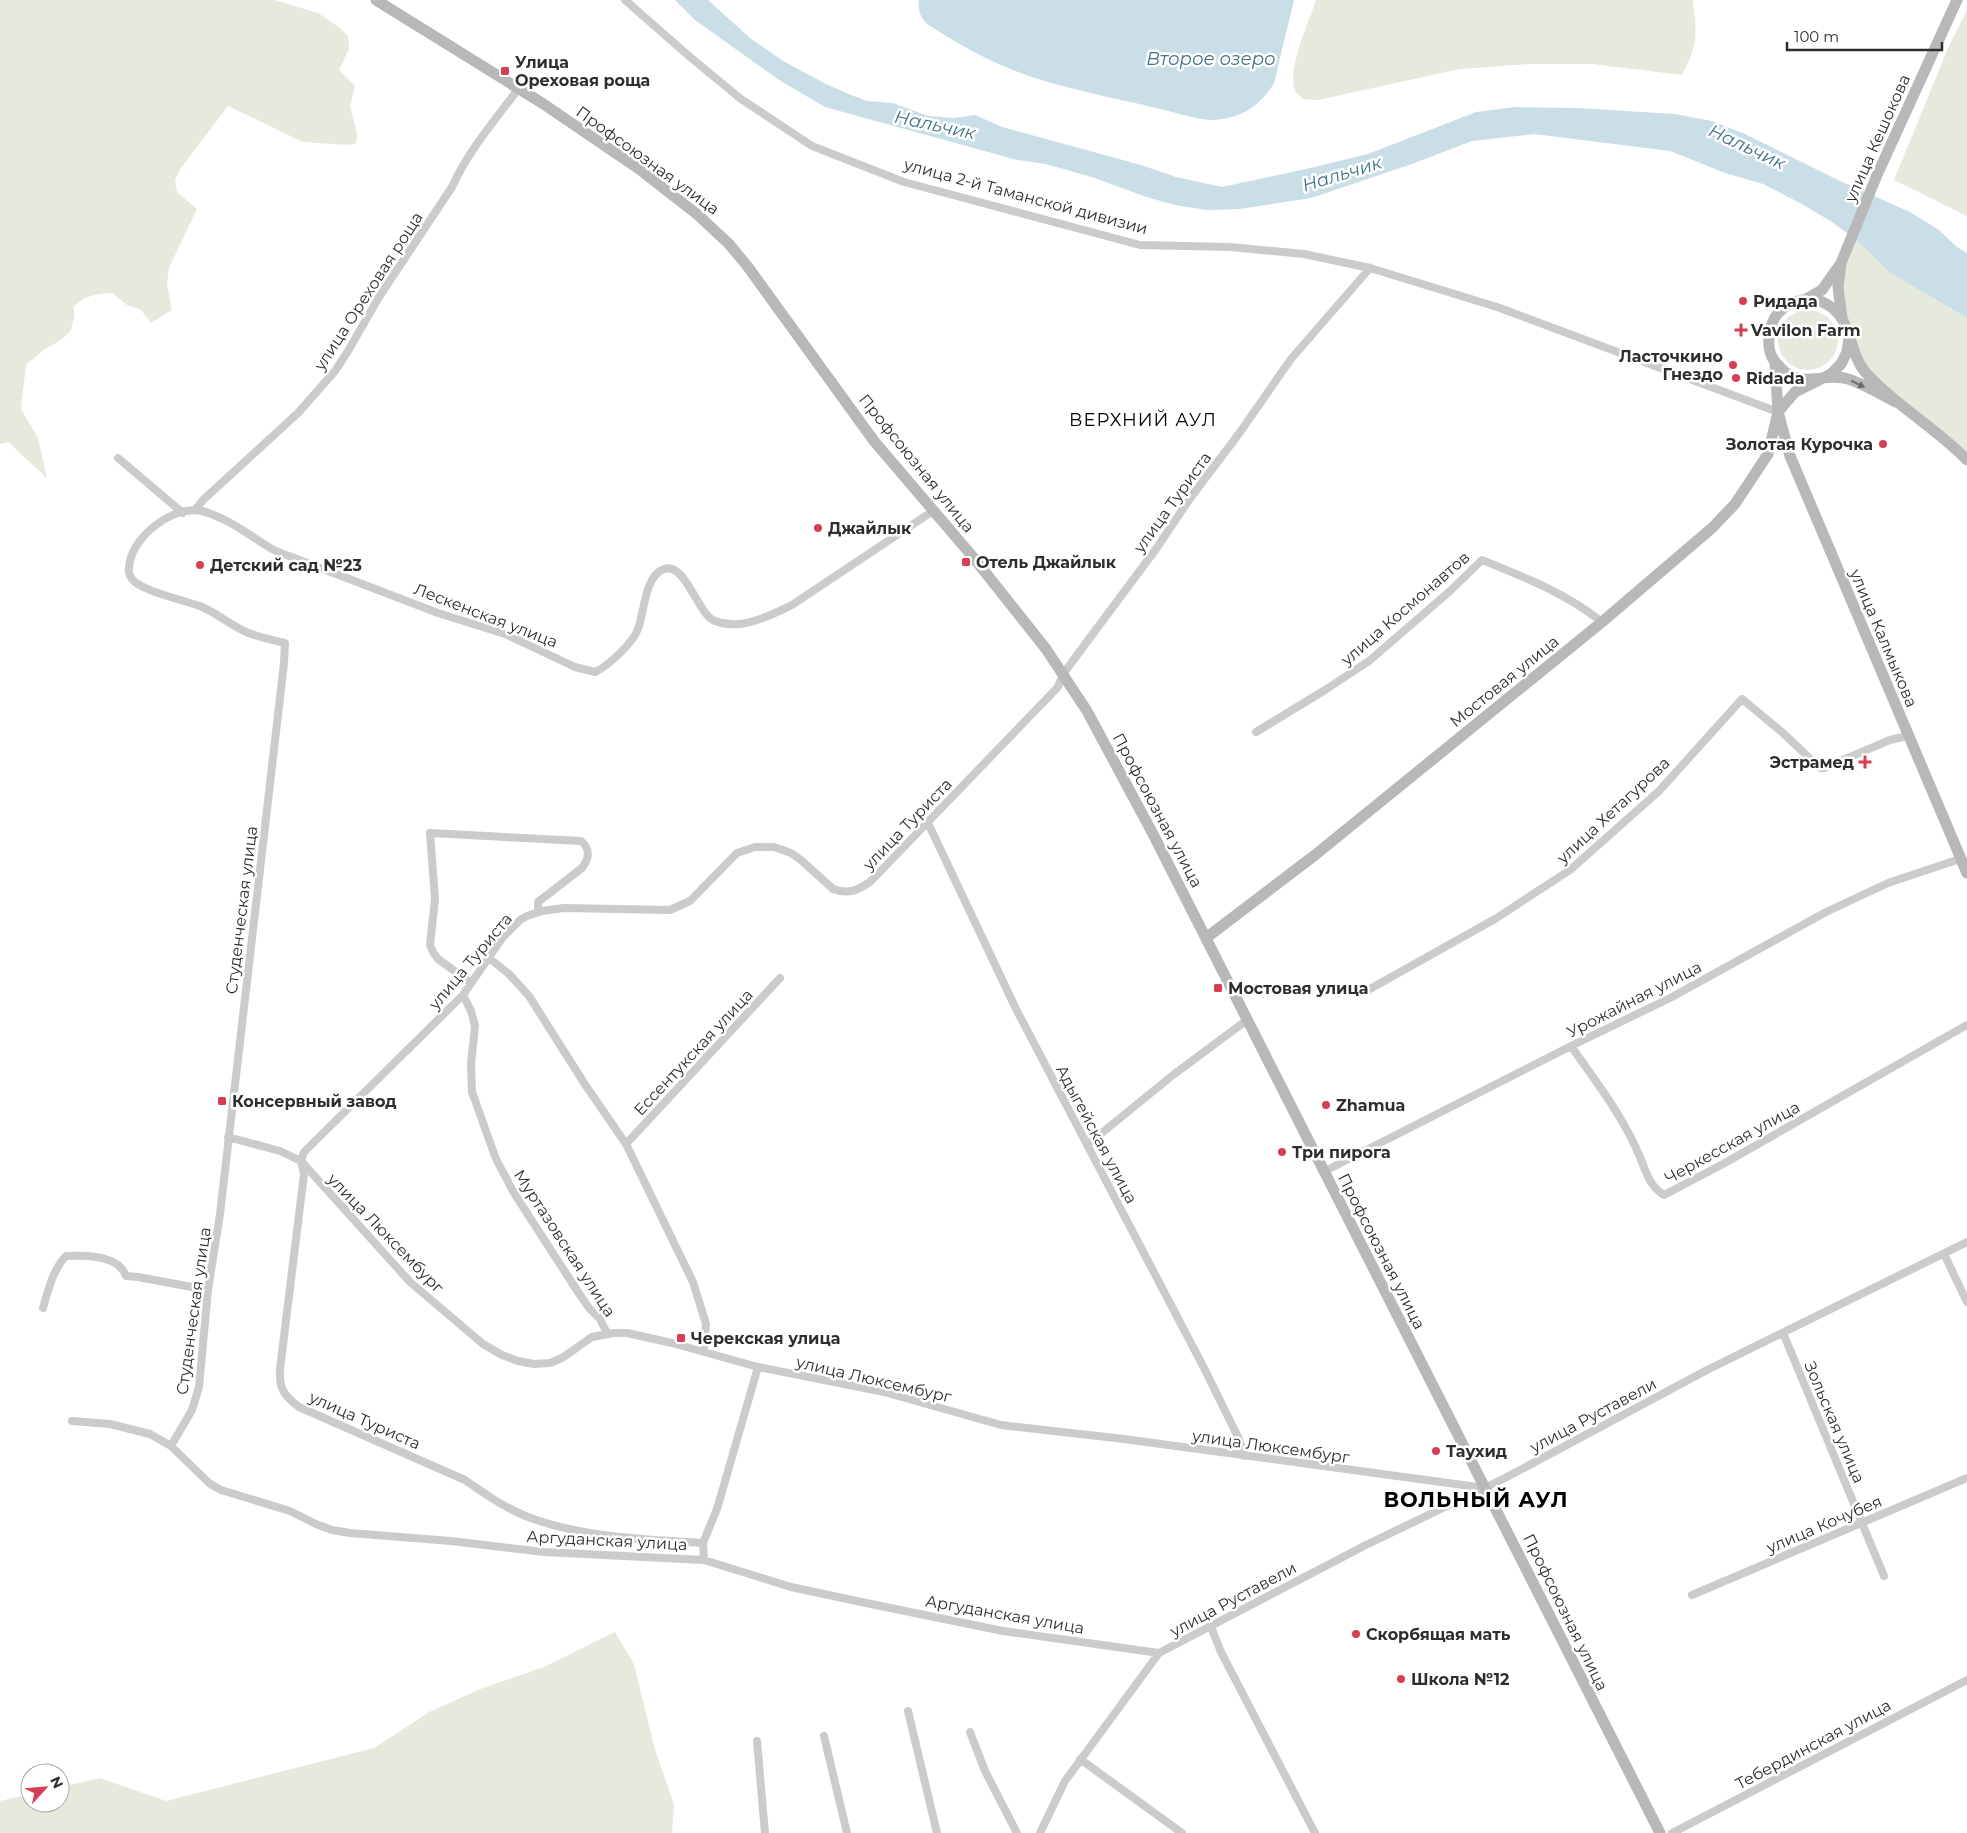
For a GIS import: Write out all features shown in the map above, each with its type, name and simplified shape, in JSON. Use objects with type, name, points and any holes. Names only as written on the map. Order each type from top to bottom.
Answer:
[{"type":"street","name":"Профсоюзная улица","points":[[376,0],[519,88],[638,169],[698,215],[729,244],[748,267],[874,441],[1025,622],[1063,674],[1113,759],[1206,938],[1660,1833]]},
{"type":"street","name":"улица 2-й Таманской дивизии","points":[[625,0],[690,57],[741,98],[812,146],[904,182],[1140,245],[1230,247],[1304,254],[1370,268],[1497,307],[1778,412]]},
{"type":"street","name":"улица Кешокова","points":[[1843,258],[1877,175],[1957,0]]},
{"type":"street","name":"улица Ореховая роща","points":[[195,510],[209,494],[298,412],[335,371],[348,352],[375,303],[452,187],[458,173],[519,88]]},
{"type":"street","points":[[1806,300],[1822,290],[1843,258]]},
{"type":"street","points":[[1843,258],[1838,287],[1842,318],[1856,357],[1865,372],[1896,402],[1926,424],[1967,460]]},
{"type":"street","name":"улица Туриста","points":[[703,1543],[598,1535],[571,1530],[527,1517],[444,1470],[357,1434],[299,1407],[293,1402],[280,1386],[280,1376],[304,1174],[301,1161],[304,1152],[463,995],[503,937],[513,926],[527,916],[538,912],[564,908],[592,907],[650,911],[670,910],[690,901],[738,853],[749,848],[766,846],[781,849],[802,860],[833,889],[847,893],[871,881],[1058,687],[1063,674],[1156,549],[1291,360],[1370,268]]},
{"type":"street","points":[[1842,318],[1827,304],[1817,300],[1794,302],[1784,308],[1776,316],[1770,327],[1768,339],[1770,351],[1775,362],[1783,371],[1794,378],[1806,380],[1834,377],[1847,378],[1896,402]]},
{"type":"street","points":[[1778,412],[1795,392],[1831,374],[1841,364],[1847,352],[1849,338]]},
{"type":"street","points":[[1775,362],[1778,412]]},
{"type":"street","name":"Мостовая улица","points":[[1206,938],[1316,856],[1602,622],[1712,528],[1735,504],[1768,454],[1778,412]]},
{"type":"street","name":"улица Калмыкова","points":[[1778,412],[1790,456],[1907,736],[1967,873]]},
{"type":"street","points":[[118,458],[183,513]]},
{"type":"street","name":"Лескенская улица","points":[[195,510],[221,520],[297,560],[438,613],[505,634],[575,667],[595,672],[607,664],[634,636],[651,582],[664,569],[672,569],[679,574],[712,620],[729,623],[753,622],[792,605],[933,511]]},
{"type":"street","name":"Студенческая улица","points":[[171,1446],[192,1410],[196,1399],[201,1368],[208,1290],[220,1214],[285,643],[242,630],[202,607],[170,597],[132,580],[128,572],[131,558],[143,536],[159,522],[195,510]]},
{"type":"street","name":"улица Космонавтов","points":[[1256,732],[1370,661],[1450,591],[1482,560],[1559,594],[1584,608],[1602,622]]},
{"type":"street","name":"улица Хетагурова","points":[[1368,990],[1495,919],[1570,870],[1659,791],[1742,699],[1783,733],[1820,768],[1890,740],[1907,736]]},
{"type":"street","name":"Адыгейская улица","points":[[928,823],[1016,1009],[1212,1382],[1245,1456]]},
{"type":"street","points":[[471,983],[438,959],[432,952],[430,945],[435,899],[430,833],[581,841],[588,851],[586,862],[577,872],[538,902],[538,912]]},
{"type":"street","name":"Урожайная улица","points":[[1324,1172],[1571,1046],[1672,997],[1826,912],[1888,883],[1960,859]]},
{"type":"street","points":[[490,958],[509,974],[529,996],[586,1086],[626,1144],[693,1282],[706,1324],[704,1352]]},
{"type":"street","name":"Ессентукская улица","points":[[626,1144],[780,978]]},
{"type":"street","name":"Муртазовская улица","points":[[463,995],[471,1011],[475,1026],[471,1064],[472,1092],[496,1158],[514,1193],[578,1292],[600,1318],[607,1333]]},
{"type":"street","points":[[1088,1145],[1173,1075],[1247,1020]]},
{"type":"street","name":"Черкесская улица","points":[[1571,1046],[1620,1116],[1648,1178],[1656,1190],[1664,1196],[1724,1164],[1967,1025]]},
{"type":"street","name":"улица Люксембург","points":[[228,1137],[280,1151],[301,1161],[410,1282],[476,1338],[502,1356],[525,1363],[550,1363],[562,1358],[592,1337],[607,1333],[635,1334],[758,1366],[884,1392],[990,1423],[1486,1488]]},
{"type":"street","name":"улица Руставели","points":[[1040,1833],[1065,1781],[1159,1653],[1366,1545],[1486,1488],[1690,1379],[1967,1242]]},
{"type":"street","points":[[1944,1254],[1967,1302]]},
{"type":"street","points":[[43,1308],[51,1282],[61,1261],[66,1256],[96,1258],[113,1262],[121,1266],[126,1276],[208,1290]]},
{"type":"street","name":"Зольская улица","points":[[1783,1333],[1884,1576]]},
{"type":"street","points":[[704,1560],[703,1543],[717,1509],[758,1366]]},
{"type":"street","name":"Аргуданская улица","points":[[72,1421],[110,1424],[150,1434],[171,1446],[209,1483],[221,1490],[290,1510],[332,1530],[544,1552],[704,1560],[791,1587],[848,1600],[1003,1631],[1159,1653]]},
{"type":"street","name":"улица Кочубея","points":[[1692,1595],[1967,1478]]},
{"type":"street","points":[[1211,1627],[1221,1652],[1315,1833]]},
{"type":"street","name":"Тебердинская улица","points":[[1672,1833],[1967,1680]]},
{"type":"street","points":[[908,1711],[937,1833]]},
{"type":"street","points":[[970,1732],[985,1771],[1017,1833]]},
{"type":"street","points":[[824,1736],[847,1833]]},
{"type":"street","points":[[757,1741],[764,1833]]},
{"type":"street","points":[[1080,1759],[1182,1833]]},
{"type":"shaded area","points":[[0,0],[274,0],[318,13],[348,36],[349,49],[339,70],[355,86],[350,106],[357,133],[356,143],[348,145],[303,142],[228,106],[181,168],[175,180],[177,192],[197,209],[169,268],[167,283],[172,310],[151,323],[141,310],[127,305],[112,293],[92,296],[74,306],[71,330],[61,340],[45,349],[26,365],[21,409],[38,438],[47,478],[8,442],[0,444]]},
{"type":"shaded area","points":[[1316,0],[1693,0],[1695,39],[1694,47],[1682,75],[1592,64],[1529,64],[1460,69],[1318,100],[1304,99],[1296,93],[1293,84],[1294,73],[1299,47]]},
{"type":"shaded area","points":[[1967,10],[1967,216],[1894,180],[1948,48]]},
{"type":"shaded area","points":[[1852,237],[1933,298],[1967,318],[1967,460],[1865,372],[1847,328],[1841,263]]},
{"type":"shaded area","name":"Ридада","points":[[1802,310],[1814,310],[1825,315],[1833,323],[1838,334],[1836,352],[1825,365],[1814,370],[1802,370],[1791,365],[1783,357],[1778,346],[1778,334],[1783,323],[1791,315]]},
{"type":"shaded area","points":[[615,1632],[634,1664],[655,1750],[674,1804],[672,1833],[0,1833],[0,1801],[20,1796],[20,1813],[70,1813],[70,1785],[100,1778],[166,1801],[374,1748],[431,1711],[483,1688],[544,1667]]},
{"type":"water","name":"Нальчик","points":[[675,0],[708,0],[750,38],[783,61],[826,84],[867,101],[893,103],[928,116],[954,118],[975,115],[1002,127],[1141,165],[1176,177],[1222,187],[1368,154],[1476,112],[1515,107],[1577,108],[1675,114],[1712,121],[1745,134],[1840,181],[1910,212],[1939,230],[1957,247],[1967,253],[1967,318],[1889,272],[1861,244],[1832,222],[1800,203],[1763,184],[1725,173],[1670,151],[1534,134],[1472,141],[1412,164],[1311,198],[1240,209],[1206,210],[1175,205],[1046,164],[1017,160],[825,107],[779,80],[695,20]]},
{"type":"water","name":"Второе озеро","points":[[919,0],[1294,0],[1274,83],[1269,91],[1256,105],[1240,114],[1221,119],[1205,120],[1037,79],[1001,65],[972,51],[927,24],[920,13]]},
{"type":"place","name":"Улица Ореховая роща","points":[[505,71]]},
{"type":"place","name":"Ридада","points":[[1743,301]]},
{"type":"place","name":"Vavilon Farm","points":[[1741,330]]},
{"type":"place","name":"Ласточкино Гнездо","points":[[1733,365]]},
{"type":"place","name":"Ridada","points":[[1736,378]]},
{"type":"place","name":"Золотая Курочка","points":[[1883,444]]},
{"type":"place","name":"Джайлык","points":[[818,528]]},
{"type":"place","name":"Отель Джайлык","points":[[966,562]]},
{"type":"place","name":"Детский сад №23","points":[[200,565]]},
{"type":"place","name":"Эстрамед","points":[[1865,762]]},
{"type":"place","name":"Мостовая улица","points":[[1218,988]]},
{"type":"place","name":"Консервный завод","points":[[222,1101]]},
{"type":"place","name":"Zhamua","points":[[1326,1105]]},
{"type":"place","name":"Три пирога","points":[[1282,1152]]},
{"type":"place","name":"Черекская улица","points":[[681,1338]]},
{"type":"place","name":"Таухид","points":[[1436,1451]]},
{"type":"place","name":"Скорбящая мать","points":[[1356,1634]]},
{"type":"place","name":"Школа №12","points":[[1401,1679]]},
{"type":"district","name":"ВЕРХНИЙ АУЛ","points":[[1143,420]]},
{"type":"district","name":"ВОЛЬНЫЙ АУЛ","points":[[1476,1500]]}]
